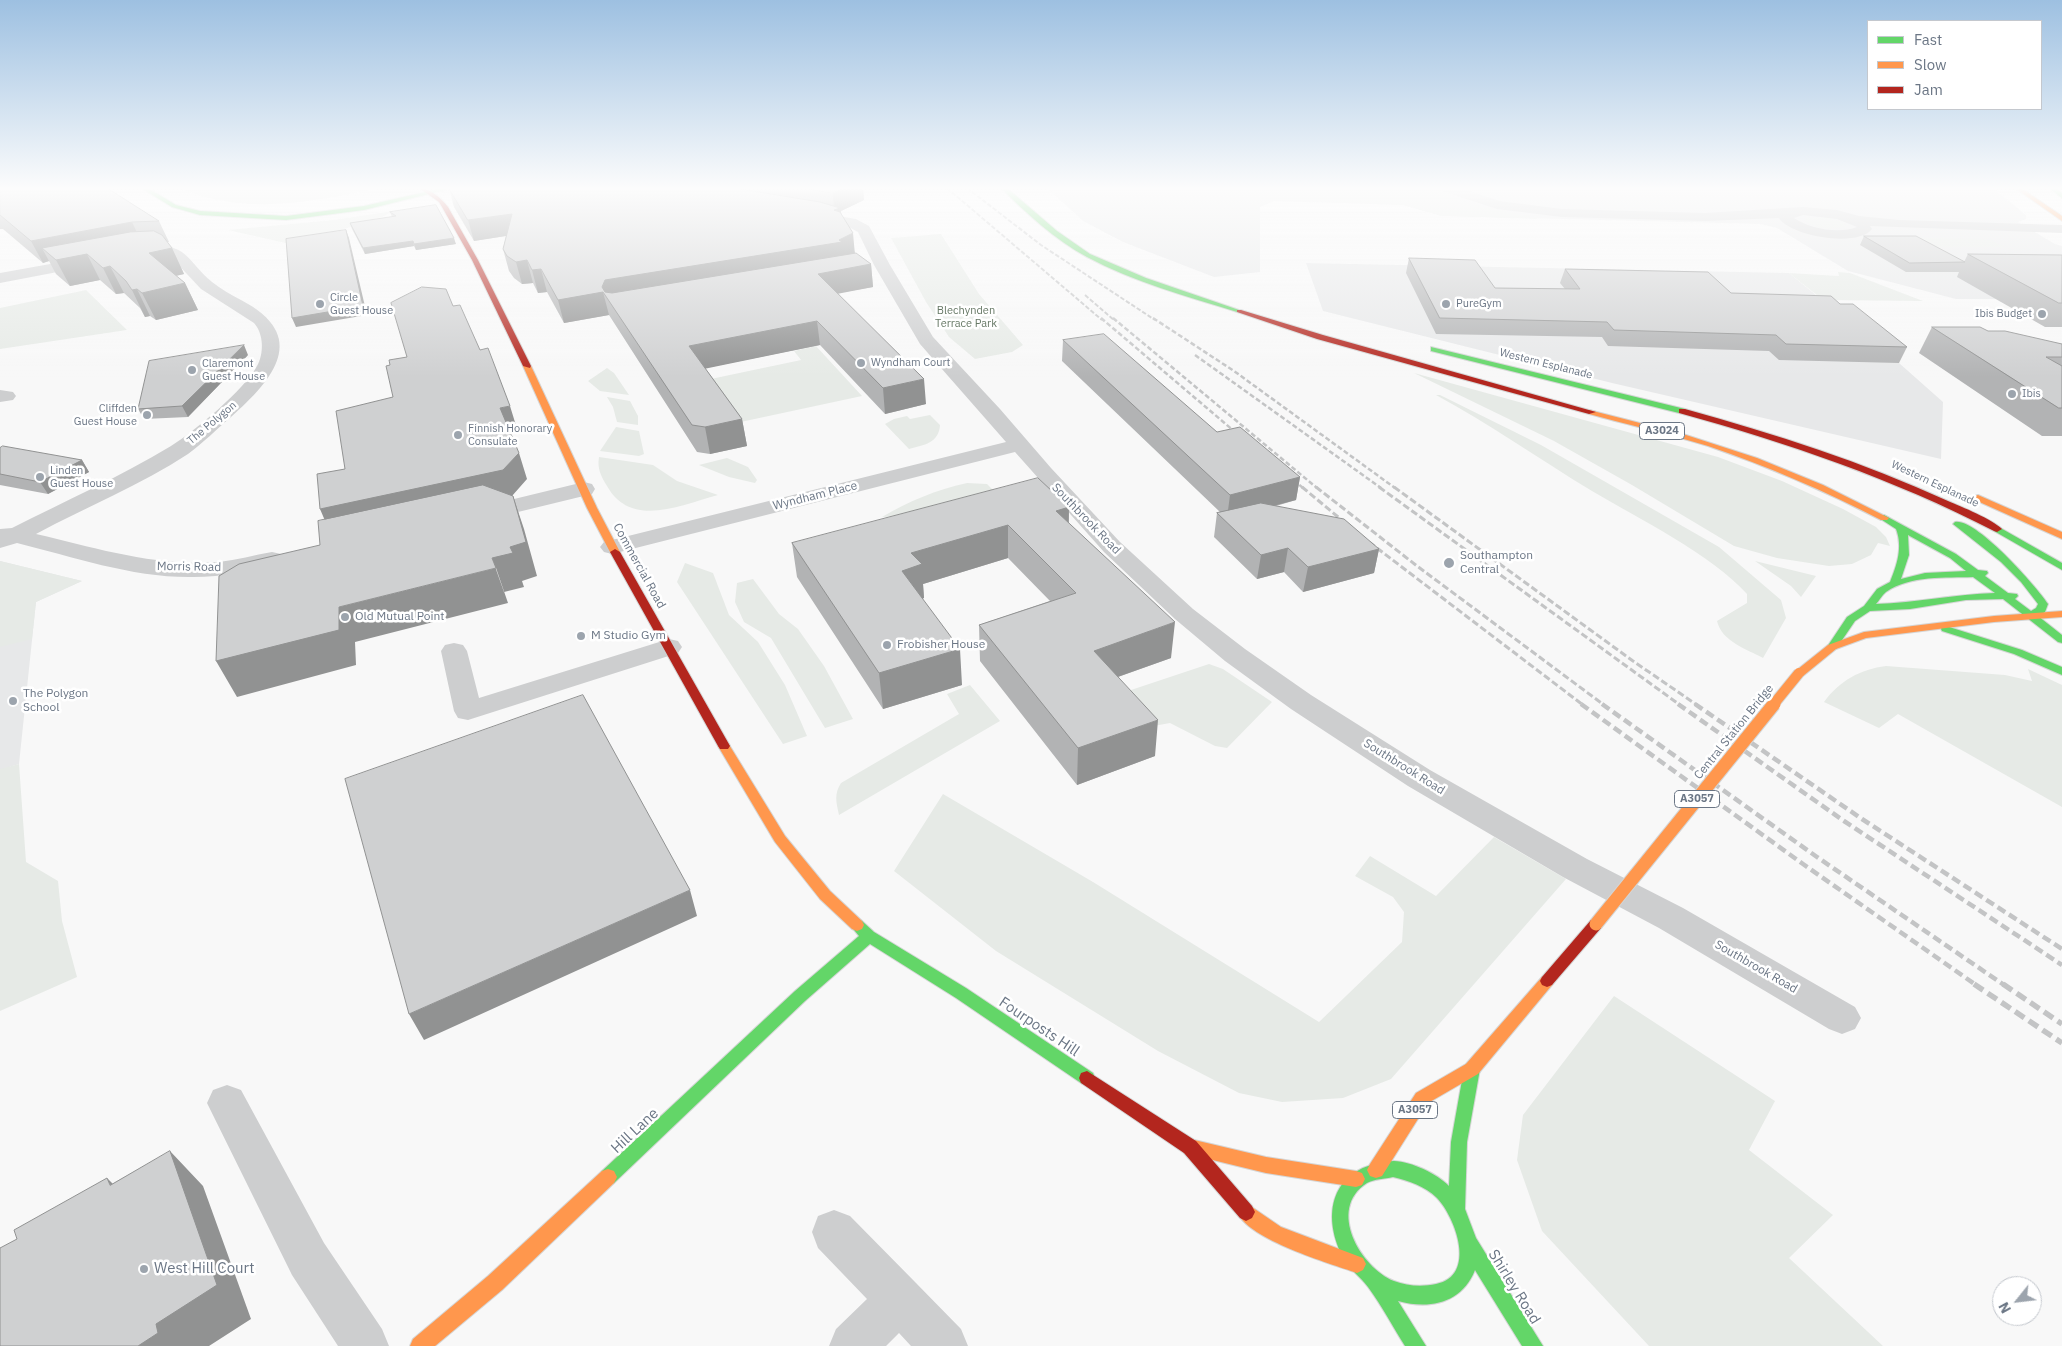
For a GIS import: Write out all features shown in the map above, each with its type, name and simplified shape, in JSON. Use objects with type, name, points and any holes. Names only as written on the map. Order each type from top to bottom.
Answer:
[{"type":"main road","name":"Commercial Road","points":[[471,251],[523,355],[612,547],[748,788],[780,839],[825,894],[869,936]]},
{"type":"main road","name":"A3024","points":[[1081,251],[1142,279],[1320,337],[1709,444],[1802,478],[1845,497],[1953,556],[2062,640]]},
{"type":"main road","name":"Western Esplanade","points":[[1418,345],[1668,407],[1814,450],[1890,477],[2009,534],[2059,573]]},
{"type":"main road","points":[[1814,450],[1876,461]]},
{"type":"main road","points":[[1814,450],[1944,516],[1982,540],[2021,574],[2039,597],[2042,604],[2041,610],[2031,616]]},
{"type":"main road","points":[[1969,493],[2062,536]]},
{"type":"main road","points":[[1894,584],[1906,554],[1906,535],[1900,526]]},
{"type":"main road","name":"A3057","points":[[1832,647],[1851,618],[1868,608],[1881,591],[1894,584],[1925,576],[1977,573],[2038,575]]},
{"type":"main road","points":[[1868,608],[1910,606],[1966,597],[2005,595],[2054,598]]},
{"type":"main road","name":"A3057","points":[[1832,647],[1864,635],[1932,626],[2062,614]]},
{"type":"main road","points":[[1932,626],[2018,652],[2062,671]]},
{"type":"main road","name":"Central Station Bridge","points":[[1472,1069],[1596,924],[1799,673],[1832,647]]},
{"type":"main road","name":"Fourposts Hill","points":[[869,936],[961,992],[1190,1147],[1244,1210],[1275,1233],[1302,1245],[1357,1264]]},
{"type":"main road","name":"Hill Lane","points":[[420,1346],[495,1283],[800,996],[869,936]]},
{"type":"main road","points":[[1457,1208],[1459,1142],[1472,1069]]},
{"type":"main road","name":"A3057","points":[[1376,1170],[1422,1098],[1472,1069]]},
{"type":"main road","name":"Fourposts Hill","points":[[1190,1147],[1266,1165],[1356,1180]]},
{"type":"main road","points":[[1375,1281],[1397,1293],[1420,1297],[1441,1293],[1457,1282],[1467,1265],[1470,1244],[1466,1226],[1457,1208],[1444,1193],[1428,1181],[1411,1173],[1393,1169],[1376,1170],[1356,1180],[1345,1192],[1339,1208],[1340,1226],[1345,1246],[1357,1264],[1375,1281],[1416,1346]]},
{"type":"main road","name":"Shirley Road","points":[[1470,1244],[1533,1346]]},
{"type":"street","name":"The Polygon","points":[[121,256],[144,251]]},
{"type":"street","name":"The Polygon","points":[[5,537],[181,449],[234,405],[266,368],[271,344],[266,326],[252,313],[216,293],[199,280],[180,256],[172,251]]},
{"type":"street","name":"Southbrook Road","points":[[870,251],[873,266],[926,340],[983,401],[1075,509],[1131,566],[1220,643],[1301,702],[1419,778],[1575,868],[1671,918],[1842,1018]]},
{"type":"street","points":[[0,278],[102,259]]},
{"type":"street","name":"Wyndham Place","points":[[612,547],[1019,445]]},
{"type":"street","points":[[464,517],[584,489]]},
{"type":"street","name":"Morris Road","points":[[5,537],[165,568],[219,569],[291,555]]},
{"type":"street","points":[[454,651],[468,711],[669,647]]},
{"type":"street","points":[[227,1103],[308,1260],[365,1346]]},
{"type":"street","points":[[834,1232],[944,1346]]},
{"type":"street","points":[[853,1346],[900,1299]]},
{"type":"shaded area","points":[[1146,251],[1260,251],[1260,272],[1214,277]]},
{"type":"shaded area","points":[[1815,251],[2062,251],[2062,299],[1956,299],[1848,271]]},
{"type":"shaded area","points":[[1306,263],[1789,273],[1899,363],[1943,402],[1941,459],[1612,383],[1323,311]]},
{"type":"shaded area","name":"The Polygon School","points":[[0,561],[82,581],[36,602],[19,764],[0,770]]},
{"type":"green space","name":"Blechynden Terrace Park","points":[[898,251],[952,251],[979,294],[1023,345],[1012,352],[975,359],[949,337],[926,302]]},
{"type":"green space","points":[[1838,272],[1850,273],[1923,301],[1823,300],[1789,273],[1839,276]]},
{"type":"green space","points":[[86,290],[127,330],[0,349],[0,308]]},
{"type":"green space","points":[[816,346],[862,396],[736,423],[706,380],[801,360],[794,351]]},
{"type":"green space","points":[[607,368],[614,373],[629,395],[600,391],[588,381]]},
{"type":"green space","points":[[1414,373],[1718,457],[1782,481],[1843,509],[1876,527],[1886,537],[1890,546],[1878,543],[1871,555],[1852,564],[1829,566],[1777,558],[1734,546],[1554,441]]},
{"type":"green space","points":[[1436,395],[1440,395],[1541,445],[1719,547],[1781,600],[1786,618],[1763,658],[1730,640],[1724,634],[1717,621],[1747,603],[1747,594],[1732,579],[1695,551],[1592,491]]},
{"type":"green space","points":[[607,397],[630,401],[638,416],[638,425],[617,422],[613,407]]},
{"type":"green space","points":[[930,415],[940,425],[937,436],[930,442],[909,449],[885,424],[894,419],[907,416],[910,419]]},
{"type":"green space","points":[[616,427],[639,431],[644,454],[639,456],[600,451]]},
{"type":"green space","points":[[599,457],[653,465],[677,481],[718,495],[673,508],[643,510],[629,507],[617,499],[607,486],[600,472]]},
{"type":"green space","points":[[727,458],[748,467],[757,480],[755,483],[729,477],[699,465]]},
{"type":"green space","points":[[967,483],[987,484],[997,494],[945,514],[882,517],[923,497]]},
{"type":"green space","points":[[0,561],[82,581],[36,602],[32,639],[0,647]]},
{"type":"green space","points":[[1755,561],[1816,576],[1801,597],[1791,586]]},
{"type":"green space","points":[[685,563],[713,573],[729,615],[758,642],[785,685],[807,736],[783,744],[677,582]]},
{"type":"green space","points":[[753,579],[779,614],[798,629],[824,666],[853,719],[825,728],[771,638],[744,622],[735,602],[737,583]]},
{"type":"green space","points":[[1209,664],[1223,669],[1272,702],[1227,748],[1215,746],[1170,723],[1148,727],[1107,698]]},
{"type":"green space","points":[[1886,666],[2005,675],[2032,681],[2028,669],[2062,685],[2062,807],[1898,714],[1879,728],[1824,702],[1836,688],[1851,677],[1868,670]]},
{"type":"green space","points":[[970,685],[1000,721],[839,815],[836,798],[841,783],[959,714],[947,694]]},
{"type":"green space","points":[[19,764],[26,862],[58,881],[62,921],[77,977],[0,1011],[0,769]]},
{"type":"green space","points":[[943,794],[1093,882],[1319,1022],[1402,942],[1404,912],[1393,897],[1355,876],[1370,856],[1436,896],[1494,837],[1566,879],[1391,1079],[1343,1098],[1282,1102],[1239,1093],[1158,1051],[996,951],[894,871]]},
{"type":"green space","points":[[1614,996],[1775,1101],[1749,1150],[1833,1215],[1789,1258],[1883,1346],[1649,1346],[1542,1231],[1517,1160],[1523,1115]]},
{"type":"building","points":[[45,251],[159,251],[149,253],[185,283],[142,293],[137,289],[132,290],[126,281],[110,266],[103,268],[87,254],[56,260]]},
{"type":"building","points":[[287,251],[351,251],[363,306],[292,318]]},
{"type":"building","points":[[504,251],[787,251],[605,280],[602,287],[605,292],[612,293],[856,253],[871,264],[818,274],[924,379],[883,388],[817,321],[689,346],[742,419],[705,427],[692,425],[603,292],[558,300],[541,269],[532,270],[527,260],[516,262],[507,256]]},
{"type":"building","points":[[1889,251],[1944,251],[1965,262],[1910,263]]},
{"type":"building","points":[[1968,254],[2062,255],[2062,303],[2059,303]]},
{"type":"building","points":[[1409,258],[1475,260],[1495,288],[1580,289],[1565,269],[1708,272],[1731,293],[1831,296],[1840,304],[1853,304],[1907,347],[1786,344],[1776,335],[1614,330],[1607,322],[1440,318]]},
{"type":"building","points":[[422,287],[446,289],[453,306],[460,305],[480,350],[488,348],[510,406],[500,408],[519,453],[503,470],[320,509],[317,474],[345,469],[336,411],[393,397],[386,366],[390,365],[389,360],[407,357],[391,303]]},
{"type":"building","points":[[1932,327],[1980,327],[1988,331],[2005,331],[2062,344],[2062,357],[2046,357],[2062,366],[2062,408],[2059,408]]},
{"type":"building","points":[[1104,334],[1217,432],[1240,427],[1300,477],[1230,495],[1063,340]]},
{"type":"building","points":[[244,345],[182,406],[138,409],[149,361]]},
{"type":"building","points":[[3,446],[82,460],[40,482],[0,474],[0,448]]},
{"type":"building","points":[[1038,478],[1069,507],[1056,511],[1175,622],[1094,651],[1158,720],[1078,748],[979,625],[1076,593],[1008,525],[911,553],[922,564],[902,571],[960,649],[879,673],[792,543]]},
{"type":"building","points":[[483,485],[513,496],[526,542],[510,547],[513,553],[492,558],[496,568],[339,607],[339,630],[216,661],[219,576],[239,564],[320,545],[318,521]]},
{"type":"building","points":[[1261,503],[1344,519],[1379,549],[1308,567],[1288,548],[1261,555],[1217,513]]},
{"type":"building","points":[[583,695],[690,890],[409,1014],[345,779]]},
{"type":"building","name":"West Hill Court","points":[[170,1151],[217,1285],[156,1324],[158,1333],[138,1346],[0,1346],[0,1248],[17,1239],[14,1230],[107,1178],[110,1185]]},
{"type":"railway","points":[[1021,251],[1102,320]]},
{"type":"railway","points":[[1050,251],[1155,320]]},
{"type":"railway","points":[[1085,295],[1114,320]]},
{"type":"railway","points":[[1101,318],[1241,437]]},
{"type":"railway","points":[[1113,318],[1317,488]]},
{"type":"railway","points":[[1153,318],[1234,371],[1395,488]]},
{"type":"railway","points":[[1195,355],[1381,488]]},
{"type":"railway","points":[[1288,475],[1303,488]]},
{"type":"railway","points":[[1302,487],[1349,526]]},
{"type":"railway","points":[[1316,487],[1417,566],[1604,705]]},
{"type":"railway","points":[[1379,487],[1680,705]]},
{"type":"railway","points":[[1394,487],[1633,661],[1697,705]]},
{"type":"railway","points":[[1369,542],[1583,705]]},
{"type":"railway","points":[[1581,704],[1803,864],[1976,985]]},
{"type":"railway","points":[[1602,704],[1817,857],[2004,985]]},
{"type":"railway","points":[[1678,704],[1844,821],[2062,965]]},
{"type":"railway","points":[[1695,704],[1862,819],[2062,949]]},
{"type":"railway","points":[[1974,984],[2062,1043]]},
{"type":"railway","points":[[2003,984],[2062,1024]]},
{"type":"traffic: fast","points":[[1081,251],[1124,272],[1239,311]]},
{"type":"traffic: fast","points":[[1434,349],[1682,411]]},
{"type":"traffic: fast","points":[[1884,518],[1953,556],[2062,640]]},
{"type":"traffic: fast","points":[[1958,524],[2005,560],[2025,580],[2043,604],[2041,610],[2031,616]]},
{"type":"traffic: fast","points":[[1894,584],[1905,548],[1900,526]]},
{"type":"traffic: fast","points":[[1997,529],[2062,567]]},
{"type":"traffic: fast","points":[[1832,647],[1851,619],[1868,608],[1881,591],[1894,584],[1925,576],[1983,573]]},
{"type":"traffic: fast","points":[[1868,608],[1910,606],[1966,597],[2013,596]]},
{"type":"traffic: fast","points":[[1946,629],[2018,652],[2062,671]]},
{"type":"traffic: fast","points":[[857,925],[869,936],[961,993],[1087,1078]]},
{"type":"traffic: fast","points":[[608,1177],[800,996],[869,936]]},
{"type":"traffic: fast","points":[[1457,1208],[1459,1142],[1472,1069]]},
{"type":"traffic: fast","points":[[1393,1169],[1427,1180],[1439,1188],[1452,1203],[1459,1215],[1468,1243],[1469,1257],[1466,1270],[1459,1282],[1448,1290],[1431,1295],[1413,1295],[1395,1291],[1368,1275],[1350,1252],[1340,1224],[1340,1210],[1344,1197],[1363,1176],[1393,1169]]},
{"type":"traffic: fast","points":[[1470,1245],[1533,1346]]},
{"type":"traffic: fast","points":[[1375,1281],[1416,1346]]},
{"type":"traffic: slow","points":[[527,366],[592,508],[615,552]]},
{"type":"traffic: slow","points":[[1592,412],[1732,452],[1798,477],[1884,518]]},
{"type":"traffic: slow","points":[[1978,498],[2062,536]]},
{"type":"traffic: slow","points":[[1799,673],[1832,647],[1864,635],[1994,619],[2062,614]]},
{"type":"traffic: slow","points":[[1596,924],[1799,673]]},
{"type":"traffic: slow","points":[[724,746],[780,839],[825,895],[857,925]]},
{"type":"traffic: slow","points":[[1376,1170],[1422,1098],[1472,1069],[1547,981]]},
{"type":"traffic: slow","points":[[1190,1147],[1266,1165],[1356,1179]]},
{"type":"traffic: slow","points":[[420,1346],[495,1283],[608,1177]]},
{"type":"traffic: slow","points":[[1246,1212],[1275,1233],[1302,1245],[1357,1264]]},
{"type":"traffic: jam","points":[[470,251],[527,366]]},
{"type":"traffic: jam","points":[[1239,311],[1320,337],[1592,412]]},
{"type":"traffic: jam","points":[[1682,411],[1763,434],[1843,461],[1921,492],[1997,529]]},
{"type":"traffic: jam","points":[[615,552],[724,746]]},
{"type":"traffic: jam","points":[[1547,981],[1596,924]]},
{"type":"traffic: jam","points":[[1087,1078],[1190,1147],[1246,1212]]},
{"type":"place","name":"Circle Guest House","points":[[320,304]]},
{"type":"place","name":"PureGym","points":[[1446,304]]},
{"type":"place","name":"Ibis Budget","points":[[2042,314]]},
{"type":"place","name":"Wyndham Court","points":[[861,363]]},
{"type":"place","name":"Claremont Guest House","points":[[192,370]]},
{"type":"place","name":"Ibis","points":[[2012,394]]},
{"type":"place","name":"Cliffden Guest House","points":[[147,415]]},
{"type":"place","name":"Finnish Honorary Consulate","points":[[458,435]]},
{"type":"place","name":"Linden Guest House","points":[[40,477]]},
{"type":"place","name":"Southampton Central","points":[[1449,563]]},
{"type":"place","name":"Old Mutual Point","points":[[345,617]]},
{"type":"place","name":"M Studio Gym","points":[[581,636]]},
{"type":"place","name":"Frobisher House","points":[[887,645]]},
{"type":"place","name":"The Polygon School","points":[[13,701]]},
{"type":"place","name":"West Hill Court","points":[[144,1269]]}]
